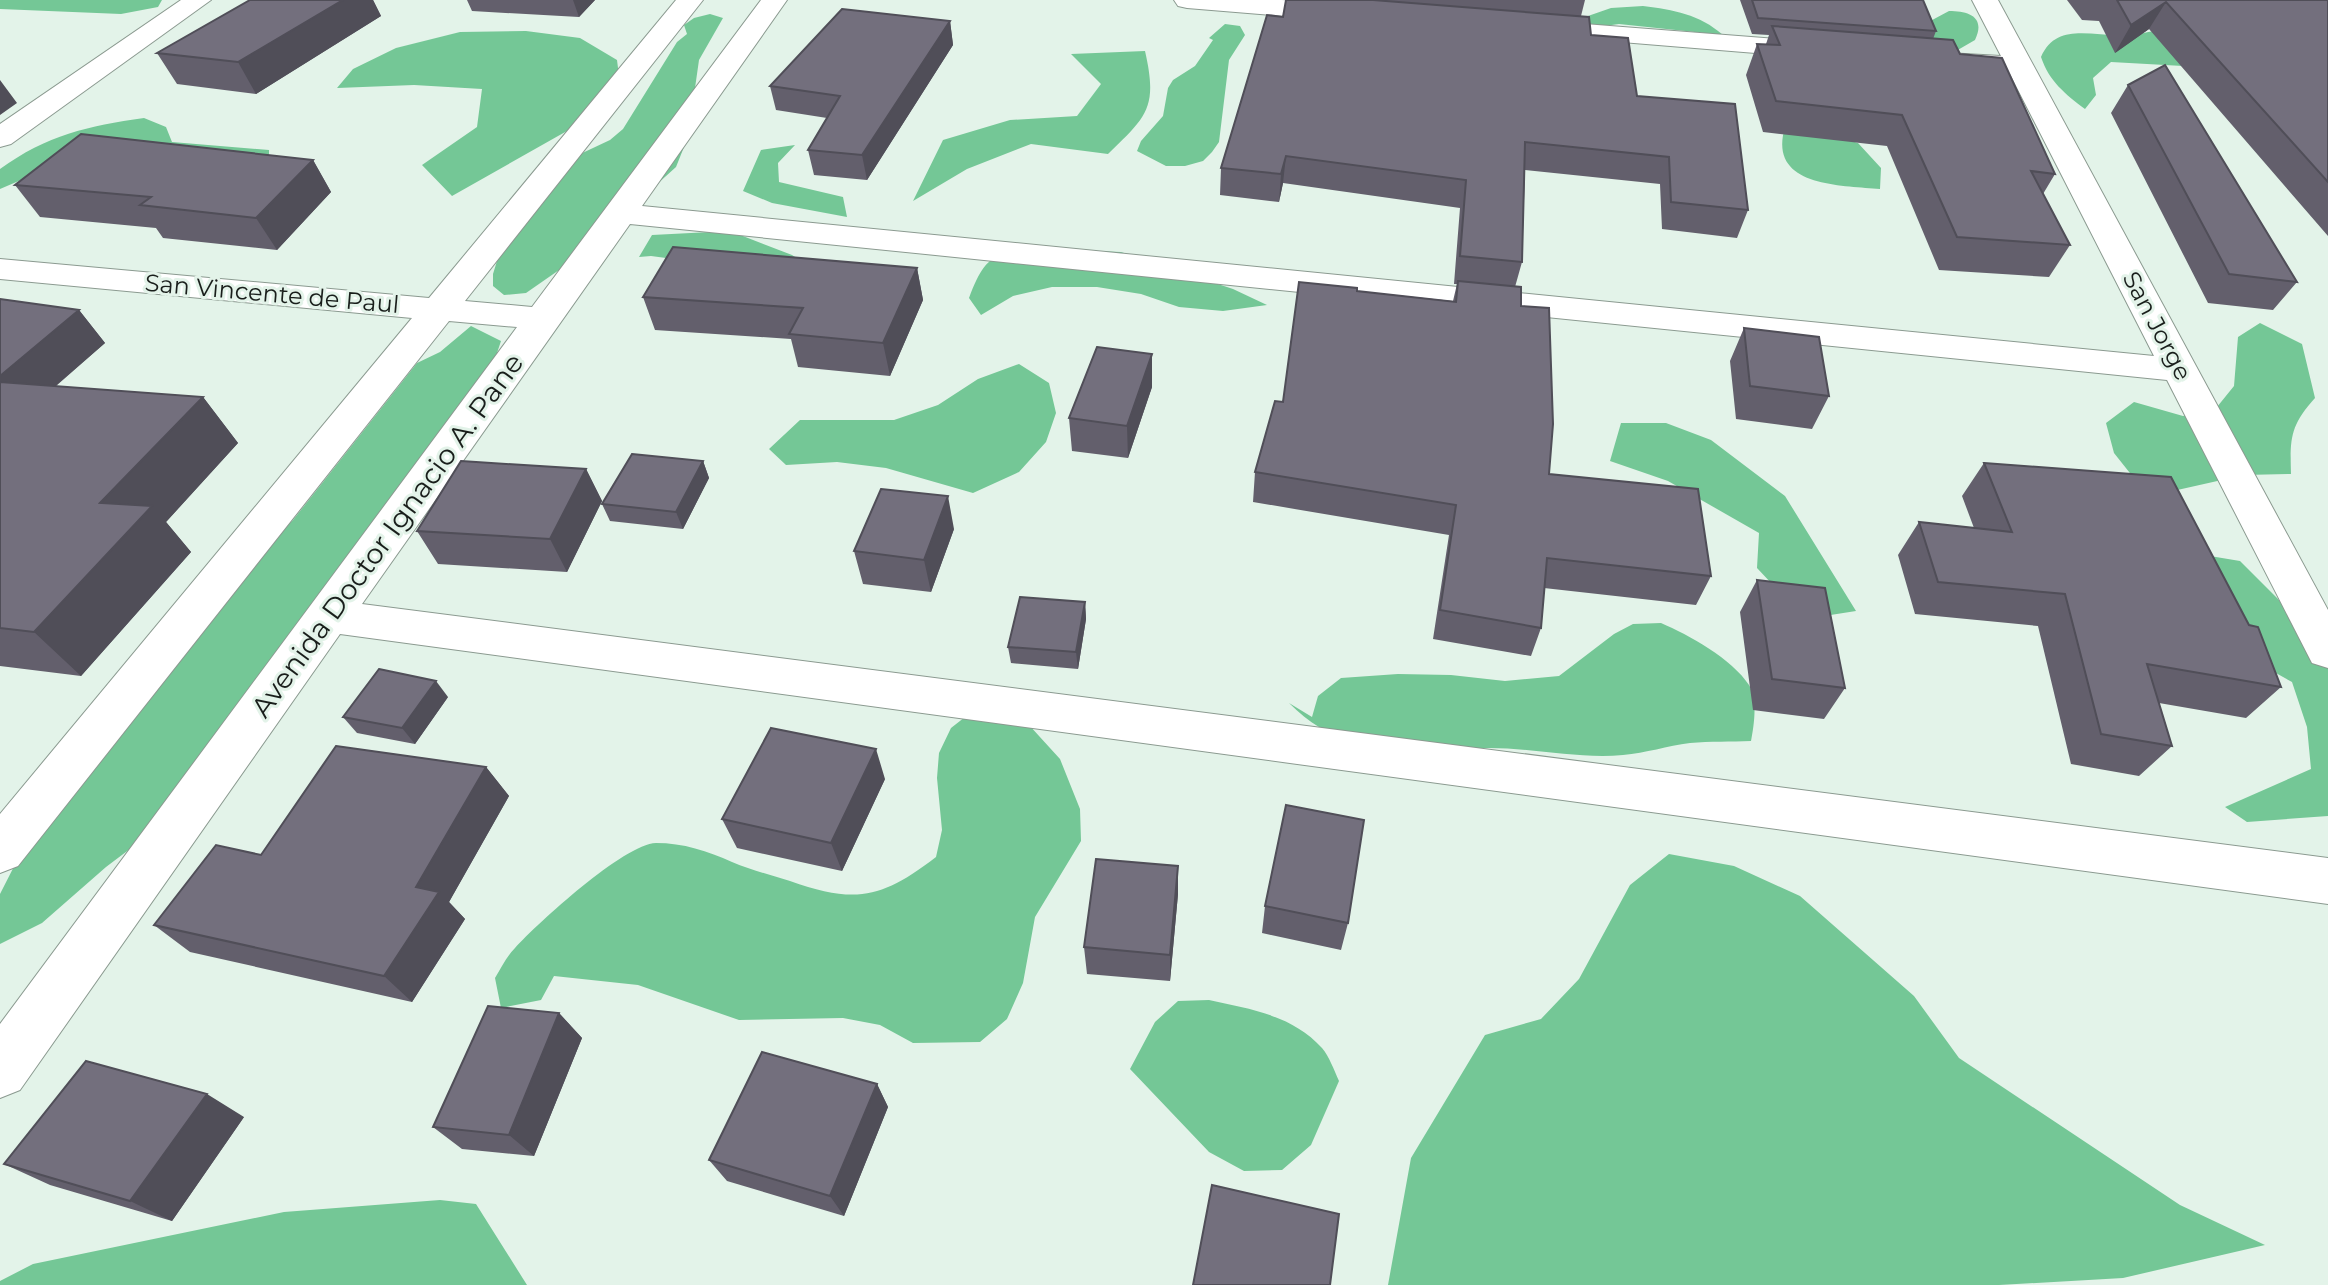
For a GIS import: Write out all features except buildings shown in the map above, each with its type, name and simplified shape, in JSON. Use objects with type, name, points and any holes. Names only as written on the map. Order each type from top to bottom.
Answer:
[{"type":"street","points":[[0,138],[198,0]]},
{"type":"street","points":[[0,851],[690,0]]},
{"type":"street","name":"Avenida Doctor Ignacio A. Pane","points":[[0,1070],[774,0]]},
{"type":"street","points":[[1187,0],[1376,15]]},
{"type":"street","name":"San Jorge","points":[[1985,0],[2180,370],[2323,632]]},
{"type":"street","points":[[1501,25],[1847,53]]},
{"type":"street","points":[[1926,59],[2020,66]]},
{"type":"street","points":[[620,213],[2180,370]]},
{"type":"street","name":"San Vincente de Paul","points":[[0,269],[543,319]]},
{"type":"street","points":[[328,616],[2328,881]]},
{"type":"green space","points":[[0,0],[162,0],[158,7],[121,14],[0,9]]},
{"type":"green space","points":[[1643,6],[1686,14],[1705,22],[1723,35],[1619,24],[1590,28],[1588,16],[1611,8]]},
{"type":"green space","points":[[1949,11],[1969,14],[1978,26],[1975,40],[1956,51],[1831,32],[1921,26]]},
{"type":"green space","points":[[710,14],[723,18],[699,60],[688,137],[676,167],[572,261],[526,293],[504,295],[493,286],[493,274],[501,248],[576,156],[610,140],[623,129],[677,42],[687,34],[684,25],[694,18]]},
{"type":"green space","points":[[1225,24],[1240,26],[1245,35],[1229,60],[1219,142],[1203,161],[1185,166],[1166,166],[1137,151],[1141,141],[1163,116],[1168,88],[1173,80],[1195,66],[1213,40],[1209,38]]},
{"type":"green space","points":[[526,31],[580,38],[617,60],[621,92],[574,127],[452,196],[422,165],[477,127],[482,89],[414,85],[337,88],[353,69],[396,48],[460,32]]},
{"type":"green space","points":[[2155,31],[2183,66],[2111,62],[2093,78],[2096,95],[2085,109],[2058,86],[2041,57],[2057,38],[2067,35],[2131,35]]},
{"type":"green space","points":[[1145,51],[1150,86],[1146,110],[1132,130],[1108,154],[1031,144],[967,169],[913,201],[943,140],[1010,120],[1077,116],[1101,84],[1071,54]]},
{"type":"green space","points":[[144,118],[166,127],[172,142],[269,150],[269,167],[49,168],[0,189],[0,169],[34,148],[86,129]]},
{"type":"green space","points":[[1785,127],[1822,132],[1858,143],[1881,168],[1880,189],[1828,183],[1797,172],[1787,161],[1782,147]]},
{"type":"green space","points":[[795,145],[778,163],[779,182],[843,197],[847,217],[772,203],[743,191],[761,150]]},
{"type":"green space","points":[[730,231],[792,255],[816,271],[772,272],[639,257],[652,235]]},
{"type":"green space","points":[[1014,251],[1121,252],[1233,289],[1267,305],[1223,311],[1179,307],[1141,294],[1097,287],[1052,287],[1013,296],[981,315],[969,298],[988,263],[995,257]]},
{"type":"green space","points":[[2260,323],[2302,344],[2315,398],[2293,433],[2291,474],[2244,475],[2164,493],[2141,487],[2114,453],[2106,423],[2134,402],[2183,416],[2217,407],[2234,386],[2238,337]]},
{"type":"green space","points":[[471,326],[501,341],[480,404],[171,818],[106,867],[42,923],[0,944],[0,894],[27,841],[215,597],[293,520],[417,363],[440,352]]},
{"type":"green space","points":[[1019,364],[1049,383],[1056,413],[1046,442],[1019,472],[973,493],[886,468],[837,462],[786,465],[769,449],[800,420],[894,420],[938,405],[978,379]]},
{"type":"green space","points":[[1621,423],[1666,423],[1711,440],[1785,496],[1856,611],[1805,619],[1757,568],[1759,533],[1668,481],[1610,461]]},
{"type":"green space","points":[[2180,551],[2240,561],[2278,599],[2328,660],[2328,816],[2247,822],[2225,807],[2311,769],[2307,727],[2292,682],[2170,614]]},
{"type":"green space","points":[[1661,623],[1721,657],[1749,685],[1754,705],[1751,741],[1690,743],[1606,756],[1506,748],[1382,748],[1334,735],[1311,722],[1289,703],[1312,717],[1318,696],[1341,678],[1398,674],[1451,675],[1505,681],[1559,676],[1614,634],[1633,624]]},
{"type":"green space","points":[[974,710],[1029,725],[1060,759],[1080,809],[1081,841],[1035,917],[1023,983],[1007,1019],[980,1042],[913,1043],[880,1025],[843,1018],[739,1020],[638,985],[554,976],[541,1000],[501,1008],[495,978],[512,951],[582,886],[642,847],[656,843],[686,846],[813,888],[851,895],[883,889],[917,871],[936,857],[942,830],[937,778],[939,753],[951,728]]},
{"type":"green space","points":[[1669,854],[1734,866],[1800,896],[1914,996],[1959,1058],[2180,1205],[2265,1245],[2123,1278],[1999,1285],[1388,1285],[1411,1158],[1485,1035],[1541,1019],[1579,979],[1630,885]]},
{"type":"green space","points":[[1209,1000],[1270,1015],[1297,1028],[1322,1048],[1339,1081],[1311,1145],[1282,1170],[1244,1171],[1209,1152],[1130,1069],[1155,1022],[1178,1001]]},
{"type":"green space","points":[[440,1200],[476,1204],[527,1285],[0,1285],[0,1281],[33,1264],[284,1212]]}]
